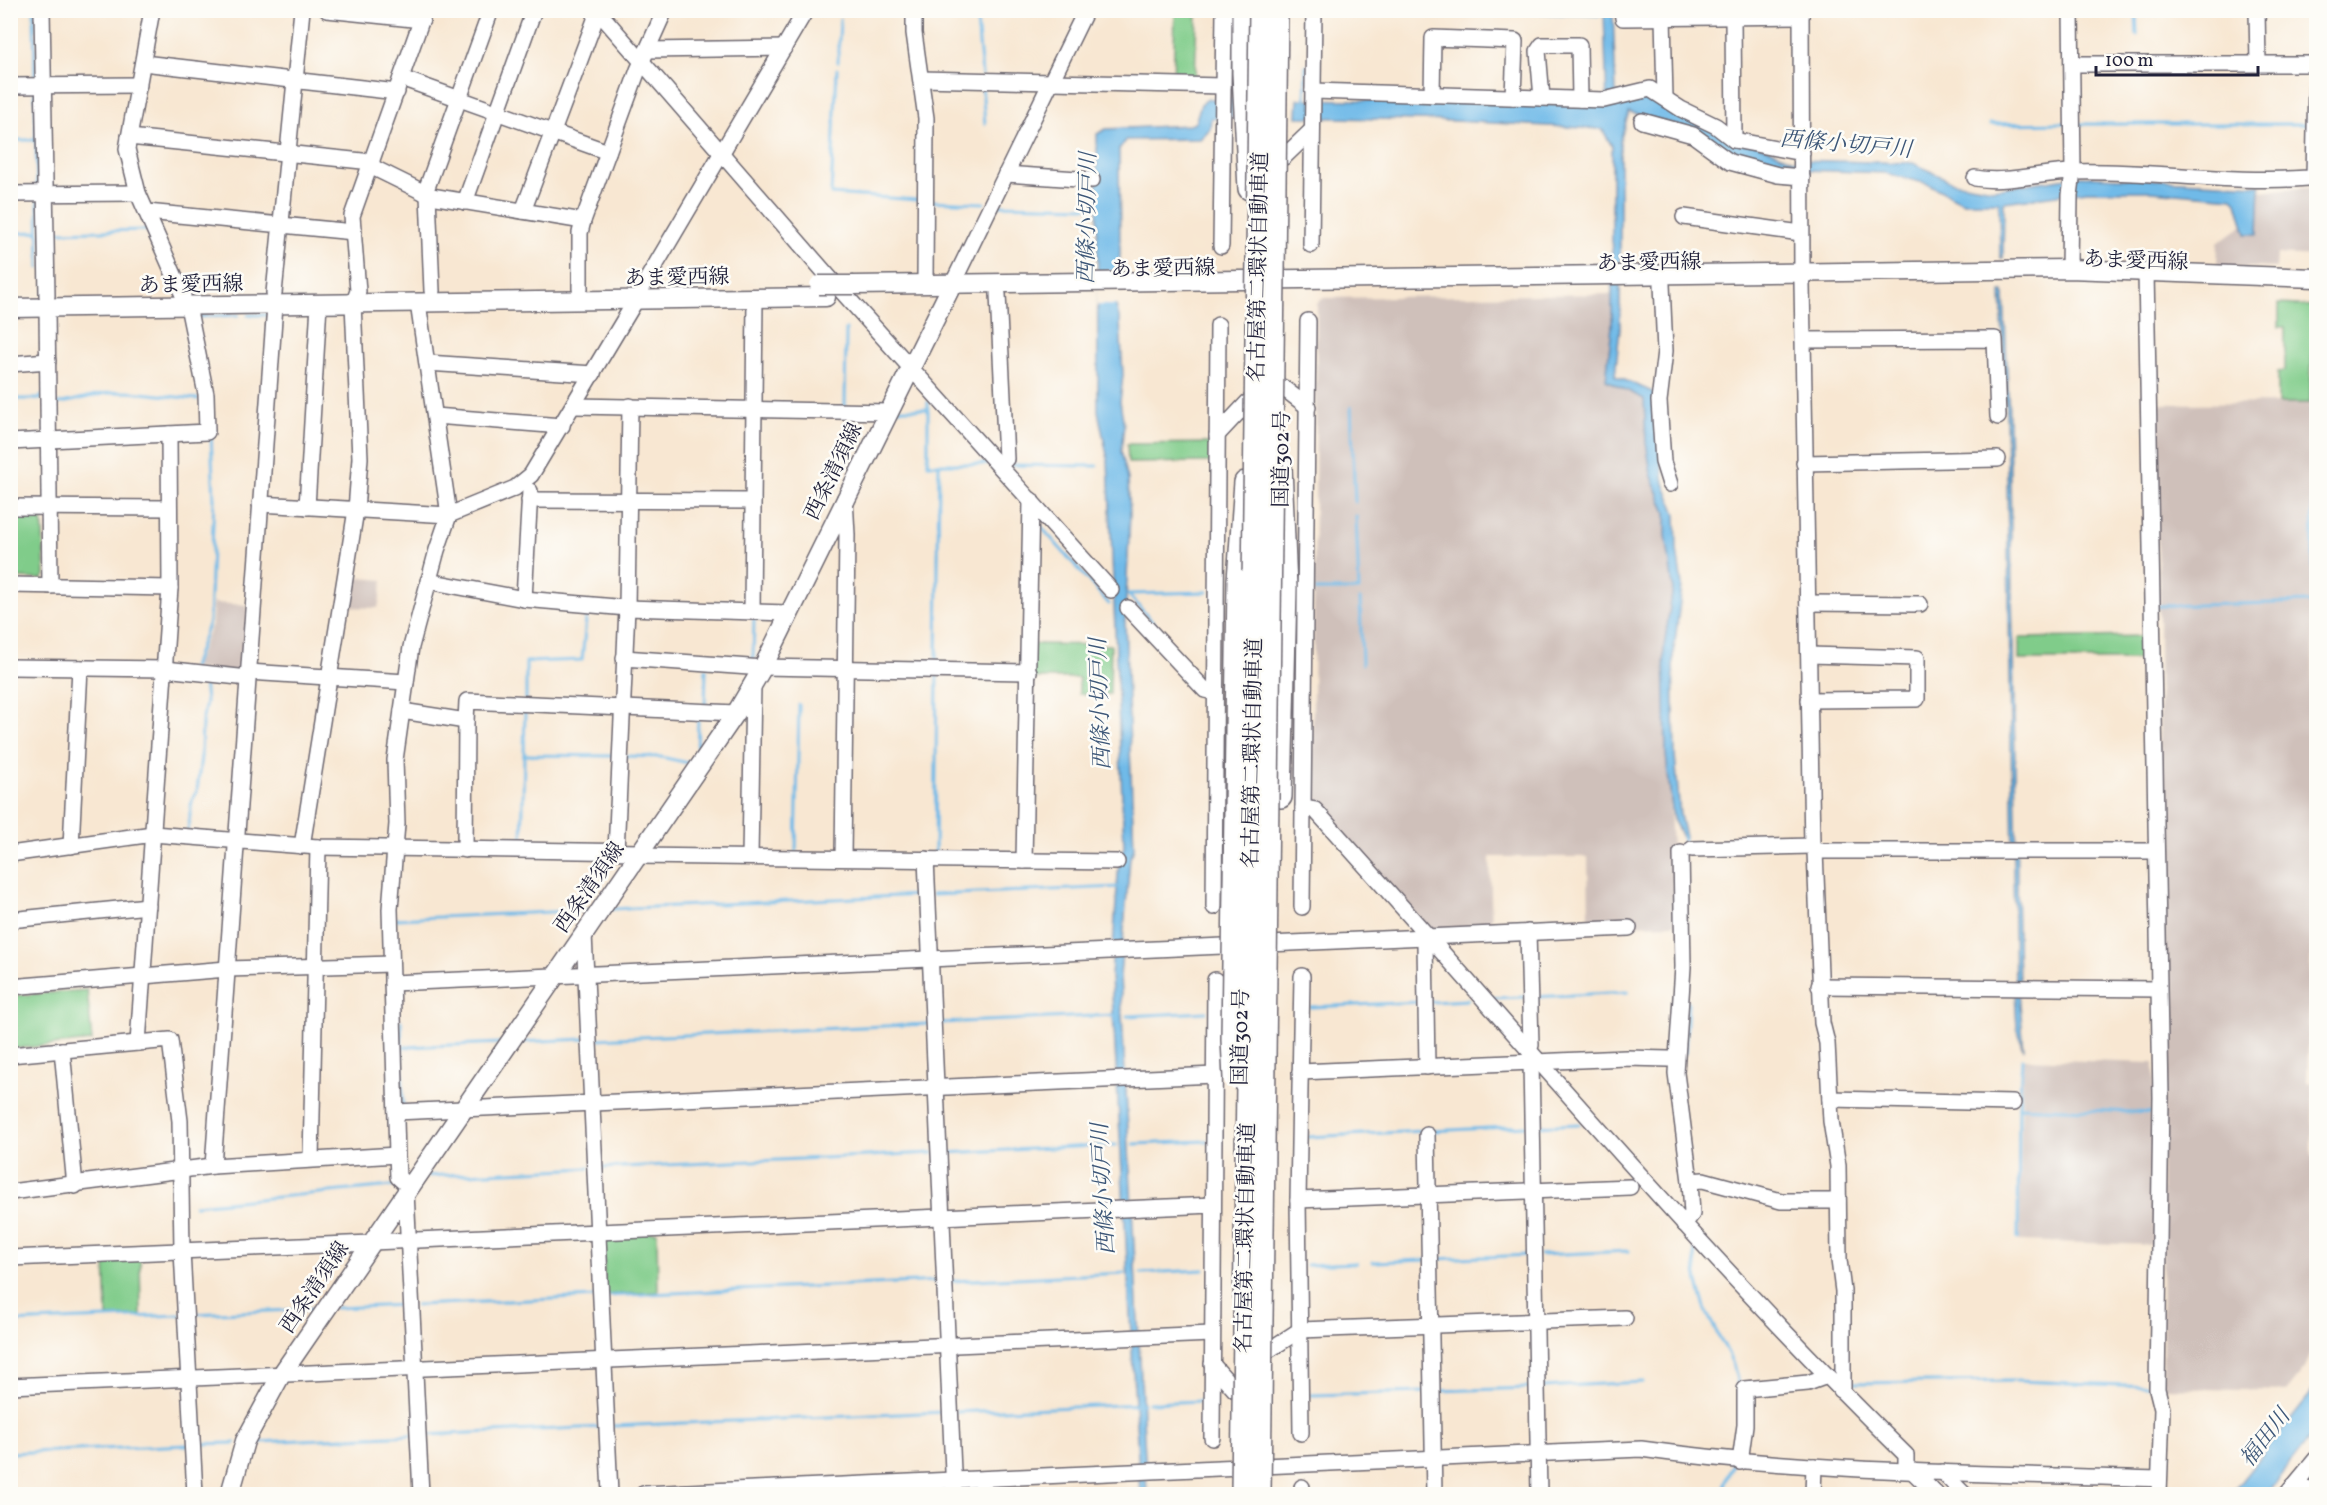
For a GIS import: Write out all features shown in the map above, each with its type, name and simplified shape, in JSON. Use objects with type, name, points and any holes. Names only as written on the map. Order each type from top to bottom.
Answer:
[{"type":"highway","points":[[1243,10],[1243,73],[1249,195]]},
{"type":"highway","name":"国道302号","points":[[1233,1494],[1239,1072],[1245,848],[1246,467],[1252,10]]},
{"type":"highway","name":"名古屋第二環状自動車道","points":[[1242,1494],[1260,10]]},
{"type":"highway","name":"国道302号","points":[[1245,848],[1271,758],[1277,719],[1284,12]]},
{"type":"highway","name":"名古屋第二環状自動車道","points":[[1260,1494],[1284,12]]},
{"type":"highway","points":[[1245,1286],[1232,1040],[1238,580],[1246,467]]},
{"type":"highway","points":[[1260,1450],[1279,1168],[1281,809],[1286,588],[1281,467]]},
{"type":"main road","name":"あま愛西線","points":[[10,308],[47,302],[1802,277],[2068,269],[2316,290]]},
{"type":"main road","name":"あま愛西線","points":[[1616,280],[1662,284],[1802,277],[2069,280],[2145,277],[2316,279]]},
{"type":"main road","name":"あま愛西線","points":[[858,290],[925,284],[998,294],[1097,286]]},
{"type":"main road","name":"あま愛西線","points":[[425,297],[580,289],[639,294],[755,298],[823,291]]},
{"type":"main road","name":"西条清須線","points":[[230,1494],[245,1442],[256,1417],[281,1375],[736,713],[760,673],[949,289]]},
{"type":"main road","name":"あま愛西線","points":[[10,297],[47,302]]},
{"type":"main road","name":"あま愛西線","points":[[274,299],[319,304],[356,298]]},
{"type":"street","points":[[42,10],[50,586]]},
{"type":"street","points":[[10,442],[207,432],[206,394],[186,300],[138,193],[127,149],[152,10]]},
{"type":"street","points":[[213,1166],[274,299],[302,10]]},
{"type":"street","points":[[312,1159],[314,967],[310,847],[329,677],[356,510],[360,458],[352,216],[424,15],[327,10]]},
{"type":"street","points":[[421,1494],[408,1240],[408,1189],[398,1177],[397,1155],[390,909],[395,849],[395,760],[411,647],[449,515],[427,363],[425,297],[427,194],[491,10]]},
{"type":"street","points":[[465,202],[534,10]]},
{"type":"street","points":[[580,289],[580,233],[583,221],[644,56],[665,10]]},
{"type":"street","points":[[260,504],[449,515],[515,488],[530,476],[575,406],[806,10]]},
{"type":"street","points":[[914,10],[926,118],[925,284]]},
{"type":"street","points":[[949,289],[1086,10]]},
{"type":"street","points":[[1221,246],[1224,10]]},
{"type":"street","points":[[1311,244],[1314,10]]},
{"type":"street","points":[[1622,10],[1623,18],[1732,17],[1801,13],[1804,463],[1813,849],[1819,986],[1827,1043],[1830,1099],[1838,1166],[1839,1260],[1843,1291],[1843,1387],[1840,1390]]},
{"type":"street","points":[[2068,269],[2070,195],[2073,173],[2071,10]]},
{"type":"street","points":[[2257,10],[2258,64]]},
{"type":"street","points":[[524,211],[597,11],[644,56],[721,153],[1111,590]]},
{"type":"street","points":[[1663,17],[1665,98]]},
{"type":"street","points":[[1732,17],[1734,140]]},
{"type":"street","points":[[1432,95],[1433,38],[1515,40],[1513,97]]},
{"type":"street","points":[[1542,98],[1538,51],[1542,45],[1579,45],[1580,99]]},
{"type":"street","points":[[644,56],[784,48]]},
{"type":"street","points":[[143,63],[295,80],[399,85],[459,99],[608,152]]},
{"type":"street","points":[[2072,64],[2316,64]]},
{"type":"street","points":[[921,79],[1052,80],[1223,92]]},
{"type":"street","points":[[1975,178],[1994,182],[2073,173],[2177,174],[2270,181],[2314,177],[2316,83]]},
{"type":"street","points":[[10,86],[139,85]]},
{"type":"street","points":[[1313,94],[1604,100],[1650,89],[1680,109],[1716,126],[1734,140],[1802,165]]},
{"type":"street","points":[[1642,122],[1693,135],[1730,162],[1778,175],[1802,165]]},
{"type":"street","points":[[1284,157],[1312,125]]},
{"type":"street","points":[[129,137],[371,164],[427,194],[583,221]]},
{"type":"street","points":[[1222,169],[1249,195]]},
{"type":"street","points":[[1006,174],[1092,180]]},
{"type":"street","points":[[10,194],[138,193]]},
{"type":"street","points":[[147,212],[354,232]]},
{"type":"street","points":[[1684,217],[1801,233]]},
{"type":"street","points":[[643,1494],[954,1487],[1143,1472],[1641,1449],[1735,1462],[1942,1472],[2159,1487],[2162,1408],[2157,1389],[2161,1097],[2153,567],[2145,277]]},
{"type":"street","points":[[1662,284],[1665,351],[1659,410],[1663,462],[1670,484]]},
{"type":"street","points":[[998,294],[1006,459],[999,465]]},
{"type":"street","points":[[752,612],[755,298]]},
{"type":"street","points":[[307,507],[319,304]]},
{"type":"street","points":[[1302,907],[1308,321]]},
{"type":"street","points":[[1214,907],[1218,326]]},
{"type":"street","points":[[1803,340],[1995,339],[1998,417]]},
{"type":"street","points":[[10,364],[48,361]]},
{"type":"street","points":[[427,363],[593,374]]},
{"type":"street","points":[[1282,387],[1308,407]]},
{"type":"street","points":[[1217,435],[1248,402]]},
{"type":"street","points":[[575,406],[888,412]]},
{"type":"street","points":[[616,852],[627,608],[630,406]]},
{"type":"street","points":[[435,416],[562,426]]},
{"type":"street","points":[[138,1043],[170,588],[169,434]]},
{"type":"street","points":[[1804,463],[1998,459]]},
{"type":"street","points":[[524,599],[530,476]]},
{"type":"street","points":[[843,858],[846,668],[845,498]]},
{"type":"street","points":[[529,500],[753,501]]},
{"type":"street","points":[[1024,861],[1031,500]]},
{"type":"street","points":[[10,507],[169,508]]},
{"type":"street","points":[[429,581],[524,599],[627,608],[788,613]]},
{"type":"street","points":[[10,585],[170,588]]},
{"type":"street","points":[[1808,603],[1920,604]]},
{"type":"street","points":[[1128,608],[1205,690],[1214,692]]},
{"type":"street","points":[[1809,656],[1917,658],[1917,699],[1809,699]]},
{"type":"street","points":[[624,658],[760,673],[846,668],[1029,672]]},
{"type":"street","points":[[10,667],[165,669],[406,682]]},
{"type":"street","points":[[72,846],[80,668]]},
{"type":"street","points":[[750,857],[760,673]]},
{"type":"street","points":[[465,850],[467,702],[736,713]]},
{"type":"street","points":[[402,711],[466,721]]},
{"type":"street","points":[[1214,828],[1245,848],[1304,779]]},
{"type":"street","points":[[1304,808],[1315,810],[1424,936],[1692,1233],[1840,1390],[1906,1455],[1906,1465],[1936,1494]]},
{"type":"street","points":[[10,854],[153,834],[236,843],[310,847],[616,852],[750,857],[1117,862]]},
{"type":"street","points":[[1692,1233],[1694,1181],[1676,1073],[1683,967],[1686,851],[1813,849],[2156,851]]},
{"type":"street","points":[[926,859],[954,1487]]},
{"type":"street","points":[[10,920],[148,906]]},
{"type":"street","points":[[392,983],[1629,928]]},
{"type":"street","points":[[1528,933],[1533,1057],[1533,1191],[1539,1494]]},
{"type":"street","points":[[584,934],[610,1494]]},
{"type":"street","points":[[1424,936],[1427,1066]]},
{"type":"street","points":[[10,987],[227,969],[391,964]]},
{"type":"street","points":[[1301,1433],[1298,1200],[1302,976]]},
{"type":"street","points":[[1212,1438],[1215,980]]},
{"type":"street","points":[[1819,986],[2158,989]]},
{"type":"street","points":[[10,1055],[170,1040],[178,1098],[182,1251],[195,1494]]},
{"type":"street","points":[[62,1050],[75,1186]]},
{"type":"street","points":[[1215,1056],[1239,1072]]},
{"type":"street","points":[[1300,1072],[1427,1066],[1533,1057],[1669,1059]]},
{"type":"street","points":[[396,1112],[1215,1075]]},
{"type":"street","points":[[1830,1099],[2013,1103]]},
{"type":"street","points":[[1427,1135],[1434,1494]]},
{"type":"street","points":[[10,1192],[75,1186],[213,1166],[397,1155]]},
{"type":"street","points":[[1694,1181],[1763,1194],[1781,1201],[1838,1201]]},
{"type":"street","points":[[1298,1200],[1630,1187]]},
{"type":"street","points":[[10,1258],[1213,1205]]},
{"type":"street","points":[[1212,1364],[1235,1381],[1300,1330],[1625,1318]]},
{"type":"street","points":[[10,1386],[1212,1334]]},
{"type":"street","points":[[1735,1462],[1746,1425],[1746,1389],[1808,1383],[1827,1376]]},
{"type":"street","points":[[2290,1490],[2316,1459]]},
{"type":"street","points":[[1813,1494],[1814,1466]]},
{"type":"street","points":[[1942,1472],[1964,1494]]},
{"type":"street","points":[[2290,1490],[2316,1490]]},
{"type":"shaded area","points":[[2316,187],[2316,256],[2277,254],[2276,268],[2217,266],[2218,243],[2243,225],[2246,233],[2258,229],[2259,191]]},
{"type":"shaded area","points":[[1611,294],[1612,326],[1606,380],[1644,399],[1649,462],[1666,513],[1666,535],[1673,587],[1664,656],[1675,924],[1589,926],[1588,857],[1490,857],[1492,930],[1432,932],[1312,800],[1317,304],[1322,298]]},
{"type":"shaded area","points":[[2310,403],[2314,601],[2160,605],[2153,404]]},
{"type":"shaded area","points":[[350,577],[383,580],[378,608],[345,607]]},
{"type":"shaded area","points":[[2313,602],[2312,920],[2307,1082],[2313,1083],[2312,1156],[2316,1157],[2313,1345],[2306,1367],[2287,1391],[2163,1388],[2159,607]]},
{"type":"shaded area","points":[[213,603],[248,605],[241,674],[194,668],[212,625]]},
{"type":"shaded area","points":[[2023,1059],[2154,1063],[2154,1245],[2019,1241]]},
{"type":"green space","points":[[1175,11],[1197,11],[1195,83],[1173,82]]},
{"type":"green space","points":[[2279,304],[2314,306],[2310,403],[2278,403],[2278,372],[2285,371],[2285,327],[2279,327]]},
{"type":"green space","points":[[1212,443],[1213,462],[1128,463],[1127,444]]},
{"type":"green space","points":[[11,514],[42,514],[45,575],[42,579],[11,578]]},
{"type":"green space","points":[[2148,636],[2148,660],[2019,660],[2019,638]]},
{"type":"green space","points":[[1033,644],[1111,645],[1110,694],[1079,694],[1079,678],[1033,678]]},
{"type":"green space","points":[[87,990],[92,1041],[11,1049],[11,996]]},
{"type":"green space","points":[[657,1232],[658,1292],[604,1295],[604,1234]]},
{"type":"green space","points":[[140,1255],[141,1316],[107,1317],[105,1257]]},
{"type":"water","points":[[1604,11],[1613,11],[1616,93],[1646,95],[1793,160],[1913,163],[1953,182],[1993,189],[2081,176],[2260,185],[2258,234],[2246,234],[2237,202],[2233,198],[2152,191],[2087,191],[2004,202],[2003,258],[2000,258],[1999,202],[1963,202],[1928,184],[1885,173],[1779,169],[1733,156],[1694,130],[1629,112],[1620,141],[1620,328],[1615,376],[1653,392],[1664,483],[1676,514],[1677,550],[1682,586],[1673,657],[1675,755],[1680,815],[1685,837],[1682,837],[1673,819],[1666,755],[1664,647],[1673,587],[1666,535],[1666,513],[1651,474],[1646,442],[1644,399],[1606,380],[1612,326],[1612,146],[1602,129],[1456,121],[1297,117],[1298,99],[1607,105]]},
{"type":"water","points":[[1208,99],[1233,99],[1232,118],[1211,118],[1210,129],[1200,139],[1126,140],[1119,149],[1120,255],[1115,302],[1120,321],[1123,375],[1120,402],[1124,425],[1121,451],[1128,479],[1130,514],[1125,621],[1134,849],[1130,858],[1120,976],[1147,1494],[1140,1494],[1111,976],[1119,860],[1124,847],[1108,460],[1098,411],[1097,134],[1106,129],[1190,125],[1195,123],[1201,104]]},
{"type":"water","points":[[2001,292],[2004,292],[2009,416],[2019,992],[2024,1050],[2017,1027],[2015,992],[2006,416]]},
{"type":"water","points":[[2316,1387],[2316,1430],[2266,1494],[2231,1494]]},
{"type":"pier","points":[[1097,271],[1118,271],[1118,305],[1097,305]]},
{"type":"waterway","points":[[34,10],[35,81]]},
{"type":"waterway","points":[[976,10],[982,75]]},
{"type":"waterway","points":[[1447,10],[1599,15]]},
{"type":"waterway","points":[[2136,10],[2137,35]]},
{"type":"waterway","points":[[838,62],[840,19]]},
{"type":"waterway","points":[[1305,102],[1306,66]]},
{"type":"waterway","points":[[837,69],[831,194],[919,200]]},
{"type":"waterway","points":[[982,84],[985,124]]},
{"type":"waterway","points":[[35,90],[37,188]]},
{"type":"waterway","points":[[1990,124],[2066,123]]},
{"type":"waterway","points":[[2080,124],[2310,124]]},
{"type":"waterway","points":[[10,140],[36,140]]},
{"type":"waterway","points":[[38,199],[39,268]]},
{"type":"waterway","points":[[930,201],[984,203]]},
{"type":"waterway","name":"西條小切戸川","points":[[998,205],[1089,207]]},
{"type":"waterway","points":[[51,232],[147,230]]},
{"type":"waterway","points":[[10,233],[38,232]]},
{"type":"waterway","points":[[278,315],[314,314]]},
{"type":"waterway","points":[[196,317],[238,315]]},
{"type":"waterway","points":[[248,315],[268,315]]},
{"type":"waterway","points":[[845,406],[846,329]]},
{"type":"waterway","points":[[54,404],[114,392],[198,399]]},
{"type":"waterway","points":[[10,399],[41,399],[41,396]]},
{"type":"waterway","points":[[928,402],[928,464],[988,464]]},
{"type":"waterway","points":[[1351,407],[1355,502]]},
{"type":"waterway","points":[[898,409],[928,409]]},
{"type":"waterway","points":[[2158,606],[2314,602],[2311,410],[2316,410]]},
{"type":"waterway","points":[[193,667],[209,622],[214,499],[211,435]]},
{"type":"waterway","points":[[937,666],[939,464]]},
{"type":"waterway","points":[[1008,465],[1097,466]]},
{"type":"waterway","points":[[1316,590],[1359,590],[1356,516]]},
{"type":"waterway","points":[[1036,521],[1109,604]]},
{"type":"waterway","points":[[1128,594],[1207,592]]},
{"type":"waterway","points":[[1128,594],[1163,634]]},
{"type":"waterway","points":[[1360,599],[1362,664]]},
{"type":"waterway","points":[[526,699],[526,662],[582,660],[587,610]]},
{"type":"waterway","points":[[753,663],[754,618]]},
{"type":"waterway","points":[[705,707],[706,669]]},
{"type":"waterway","points":[[935,854],[937,675]]},
{"type":"waterway","points":[[188,830],[192,799],[197,791],[201,756],[202,722],[206,702],[204,680]]},
{"type":"waterway","points":[[796,853],[799,705]]},
{"type":"waterway","points":[[522,847],[525,709]]},
{"type":"waterway","points":[[697,756],[698,717]]},
{"type":"waterway","points":[[524,755],[615,756]]},
{"type":"waterway","points":[[625,756],[661,757],[693,764]]},
{"type":"waterway","points":[[1683,835],[1685,849]]},
{"type":"waterway","points":[[932,895],[1119,887]]},
{"type":"waterway","points":[[611,909],[922,895]]},
{"type":"waterway","points":[[396,919],[593,910]]},
{"type":"waterway","points":[[1534,997],[1628,992]]},
{"type":"waterway","points":[[1490,998],[1525,997]]},
{"type":"waterway","points":[[1431,1002],[1468,1000]]},
{"type":"waterway","points":[[1310,1007],[1421,1002]]},
{"type":"waterway","points":[[1685,1053],[1688,1002]]},
{"type":"waterway","points":[[1127,1016],[1206,1012]]},
{"type":"waterway","points":[[939,1023],[1116,1015]]},
{"type":"waterway","points":[[401,1021],[403,1106]]},
{"type":"waterway","points":[[595,1039],[929,1024]]},
{"type":"waterway","points":[[518,1042],[585,1039]]},
{"type":"waterway","points":[[402,1047],[502,1043]]},
{"type":"waterway","points":[[2022,1059],[2019,1107],[2154,1113]]},
{"type":"waterway","points":[[2018,1239],[2019,1107]]},
{"type":"waterway","points":[[1536,1126],[1579,1124]]},
{"type":"waterway","points":[[1431,1131],[1526,1126]]},
{"type":"waterway","points":[[1308,1137],[1422,1131]]},
{"type":"waterway","points":[[1134,1144],[1207,1141]]},
{"type":"waterway","name":"西條小切戸川","points":[[945,1153],[1116,1145]]},
{"type":"waterway","points":[[599,1168],[933,1153]]},
{"type":"waterway","points":[[426,1176],[589,1168]]},
{"type":"waterway","points":[[195,1205],[392,1186]]},
{"type":"waterway","points":[[1695,1244],[1696,1270],[1707,1313],[1731,1360],[1738,1390]]},
{"type":"waterway","points":[[1540,1255],[1629,1251]]},
{"type":"waterway","points":[[1434,1259],[1530,1255]]},
{"type":"waterway","points":[[1373,1262],[1425,1260]]},
{"type":"waterway","points":[[1307,1265],[1356,1263]]},
{"type":"waterway","points":[[1141,1273],[1204,1270]]},
{"type":"waterway","points":[[951,1281],[1125,1273]]},
{"type":"waterway","points":[[606,1296],[939,1281]]},
{"type":"waterway","points":[[416,1305],[597,1297]]},
{"type":"waterway","points":[[335,1308],[405,1305]]},
{"type":"waterway","points":[[191,1314],[318,1309]]},
{"type":"waterway","points":[[10,1322],[180,1315]]},
{"type":"waterway","points":[[1850,1383],[2013,1381]]},
{"type":"waterway","points":[[2016,1381],[2150,1386]]},
{"type":"waterway","points":[[1542,1387],[1643,1382]]},
{"type":"waterway","points":[[1436,1391],[1531,1388]]},
{"type":"waterway","points":[[1311,1395],[1427,1392]]},
{"type":"waterway","points":[[1148,1403],[1203,1401]]},
{"type":"waterway","points":[[956,1412],[1143,1404]]},
{"type":"waterway","points":[[613,1426],[945,1412]]},
{"type":"waterway","points":[[423,1435],[603,1427]]},
{"type":"waterway","points":[[258,1442],[412,1435]]},
{"type":"waterway","points":[[197,1444],[235,1443]]},
{"type":"waterway","points":[[10,1453],[188,1445]]},
{"type":"waterway","points":[[1721,1494],[1732,1465]]},
{"type":"water label","name":"福田川","points":[[2264,1437]]}]
